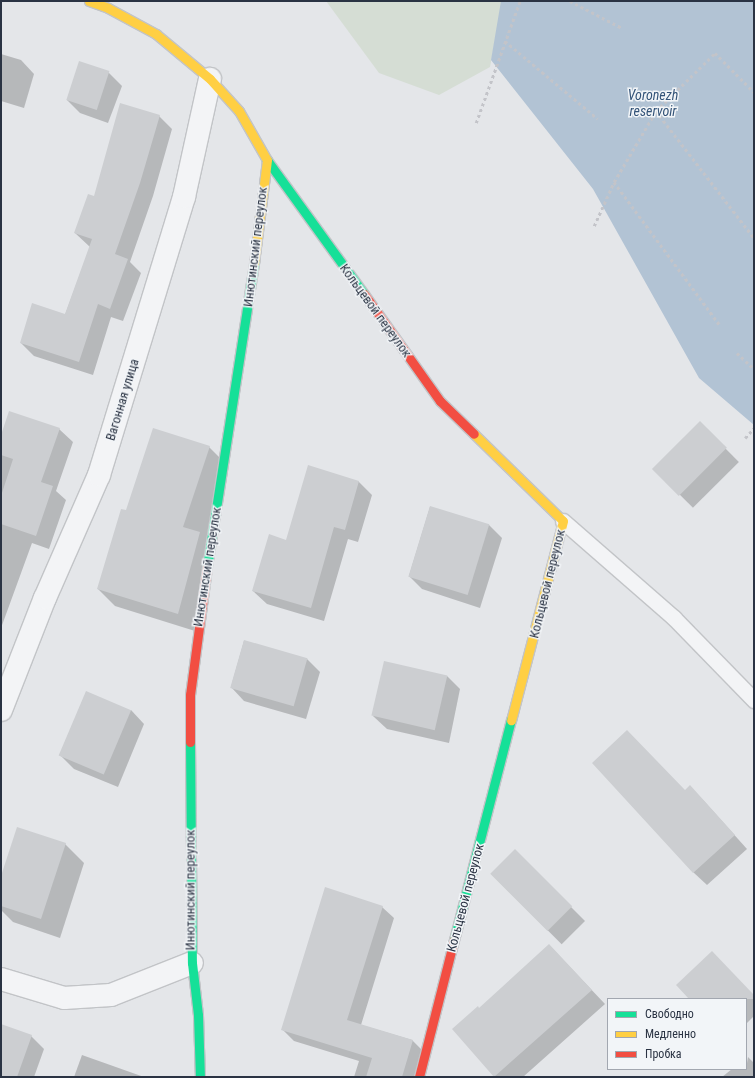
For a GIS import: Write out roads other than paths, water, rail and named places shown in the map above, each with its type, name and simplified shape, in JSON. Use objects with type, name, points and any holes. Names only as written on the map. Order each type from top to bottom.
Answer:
[{"type":"street","points":[[88,1],[108,8],[156,34],[210,79],[239,111],[267,160]]},
{"type":"street","name":"Вагонная улица","points":[[1,710],[45,598],[99,475],[184,197],[210,79]]},
{"type":"street","name":"Кольцевой переулок","points":[[267,160],[440,401],[563,521],[419,1077]]},
{"type":"street","name":"Инютинский переулок","points":[[200,1077],[198,1015],[192,963],[190,695],[204,585],[250,300],[267,160]]},
{"type":"street","points":[[1,979],[64,998],[111,995],[192,963]]},
{"type":"lane","points":[[563,521],[674,618],[754,700]]},
{"type":"water","name":"Voronezh reservoir","points":[[501,1],[754,1],[754,425],[699,378],[593,189],[491,60]]}]
